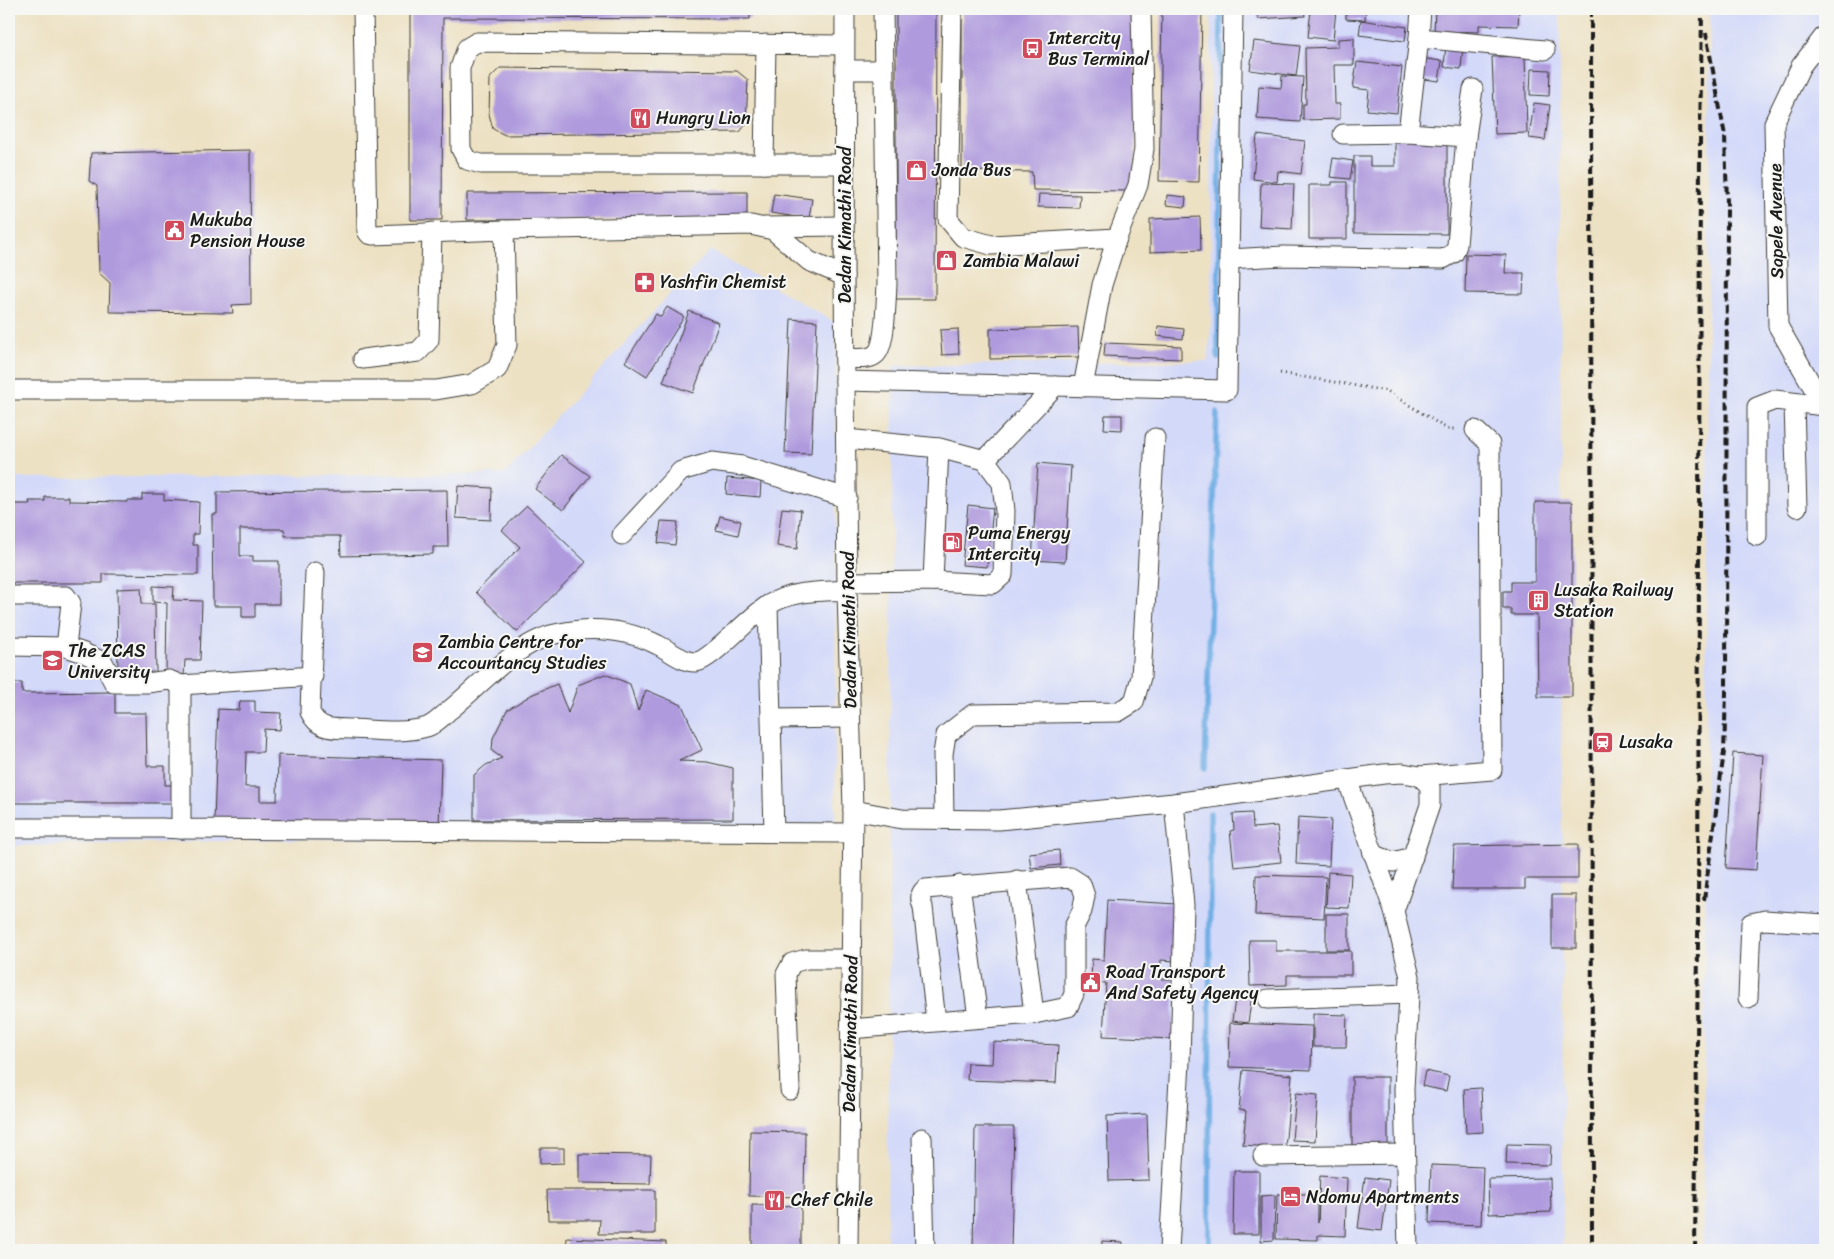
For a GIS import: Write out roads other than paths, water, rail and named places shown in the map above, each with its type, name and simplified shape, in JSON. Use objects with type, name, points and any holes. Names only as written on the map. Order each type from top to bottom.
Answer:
[{"type":"street","points":[[363,9],[367,231],[372,235],[504,230],[751,225],[774,230],[809,261],[844,276]]},
{"type":"street","name":"Dedan Kimathi Road","points":[[844,9],[847,586],[853,810],[848,1250]]},
{"type":"street","points":[[845,358],[867,359],[877,353],[881,346],[885,323],[887,284],[882,9]]},
{"type":"street","points":[[952,9],[948,219],[963,236],[991,245],[1117,238]]},
{"type":"street","points":[[1083,386],[1102,285],[1117,238],[1138,185],[1144,150],[1141,9]]},
{"type":"street","points":[[845,381],[1227,390],[1233,9]]},
{"type":"street","points":[[1408,134],[1419,38],[1420,9]]},
{"type":"street","name":"Sapele Avenue","points":[[1825,35],[1801,66],[1774,122],[1778,326],[1825,407]]},
{"type":"street","points":[[1419,38],[1545,50]]},
{"type":"street","points":[[844,44],[477,42],[467,48],[460,68],[461,149],[467,160],[481,164],[844,164]]},
{"type":"street","points":[[764,164],[766,44]]},
{"type":"street","points":[[845,70],[882,70]]},
{"type":"street","points":[[1229,259],[1284,256],[1443,259],[1454,253],[1458,245],[1466,137],[1473,89]]},
{"type":"street","points":[[1343,134],[1408,134],[1466,137]]},
{"type":"street","points":[[764,227],[844,226]]},
{"type":"street","points":[[9,390],[436,390],[472,384],[497,369],[506,345],[504,230]]},
{"type":"street","points":[[363,359],[418,352],[429,340],[432,232]]},
{"type":"street","points":[[985,460],[1055,386]]},
{"type":"street","points":[[1757,536],[1757,407],[1775,400],[1825,407]]},
{"type":"street","points":[[1794,404],[1797,507]]},
{"type":"street","points":[[853,810],[902,819],[999,820],[1174,803],[1384,774],[1403,773],[1420,776],[1492,770],[1490,444],[1475,430]]},
{"type":"street","points":[[944,819],[943,754],[946,735],[973,714],[1118,712],[1134,702],[1141,677],[1155,438]]},
{"type":"street","points":[[315,572],[313,676],[310,712],[314,721],[327,728],[411,730],[430,726],[509,659],[538,640],[554,634],[592,629],[611,630],[634,635],[657,644],[686,660],[696,662],[710,656],[750,618],[785,596],[847,586],[933,581],[993,584],[1003,575],[1005,511],[1002,483],[985,460],[939,448],[846,439]]},
{"type":"street","points":[[933,581],[939,448]]},
{"type":"street","points":[[622,535],[681,471],[712,462],[742,466],[847,498]]},
{"type":"street","points":[[9,596],[66,596],[71,603],[66,647]]},
{"type":"street","points":[[768,605],[774,832]]},
{"type":"street","points":[[9,646],[66,647],[84,653],[103,662],[114,683],[147,683],[169,680],[181,685],[313,676]]},
{"type":"street","points":[[181,685],[181,829]]},
{"type":"street","points":[[772,719],[850,718]]},
{"type":"street","points":[[1394,911],[1430,805],[1430,786],[1420,776]]},
{"type":"street","points":[[1347,779],[1394,911],[1410,977],[1404,1088],[1408,1250]]},
{"type":"street","points":[[1169,1250],[1180,1062],[1184,905],[1174,803]]},
{"type":"street","points":[[9,828],[852,833]]},
{"type":"street","points":[[1373,854],[1393,862],[1413,857]]},
{"type":"street","points":[[850,1029],[1034,1014],[1068,1007],[1074,994],[1074,927],[1082,911],[1085,896],[1081,884],[1070,877],[960,885],[925,889],[921,892],[920,900],[923,907],[936,1021]]},
{"type":"street","points":[[1017,880],[1034,1014]]},
{"type":"street","points":[[960,885],[978,1018]]},
{"type":"street","points":[[1748,998],[1751,923],[1766,920],[1825,924]]},
{"type":"street","points":[[790,1090],[786,974],[792,963],[806,959],[851,959]]},
{"type":"street","points":[[1268,999],[1409,994]]},
{"type":"street","points":[[922,1138],[925,1250]]},
{"type":"street","points":[[1263,1156],[1406,1154]]},
{"type":"waterway","points":[[1218,358],[1221,9]]},
{"type":"waterway","points":[[1205,768],[1217,412]]},
{"type":"waterway","points":[[1209,1250],[1210,813]]},
{"type":"railway","points":[[1591,9],[1592,1250]]},
{"type":"railway","points":[[1695,1250],[1702,12]]},
{"type":"railway","points":[[1704,900],[1724,752],[1726,693],[1727,203],[1725,136],[1706,33]]},
{"type":"place","name":"Intercity Bus Terminal","points":[[1032,48]]},
{"type":"place","name":"Hungry Lion","points":[[640,118]]},
{"type":"place","name":"Jonda Bus","points":[[916,170]]},
{"type":"place","name":"Mukuba Pension House","points":[[174,230]]},
{"type":"place","name":"Zambia Malawi","points":[[947,261]]},
{"type":"place","name":"Yashfin Chemist","points":[[644,282]]},
{"type":"place","name":"Puma Energy Intercity","points":[[952,543]]},
{"type":"place","name":"Lusaka Railway Station","points":[[1538,600]]},
{"type":"place","name":"Zambia Centre for Accountancy Studies","points":[[422,652]]},
{"type":"place","name":"The ZCAS University","points":[[52,661]]},
{"type":"place","name":"Lusaka","points":[[1603,742]]},
{"type":"place","name":"Road Transport And Safety Agency","points":[[1090,982]]},
{"type":"place","name":"Ndomu Apartments","points":[[1290,1197]]},
{"type":"place","name":"Chef Chile","points":[[775,1200]]}]
